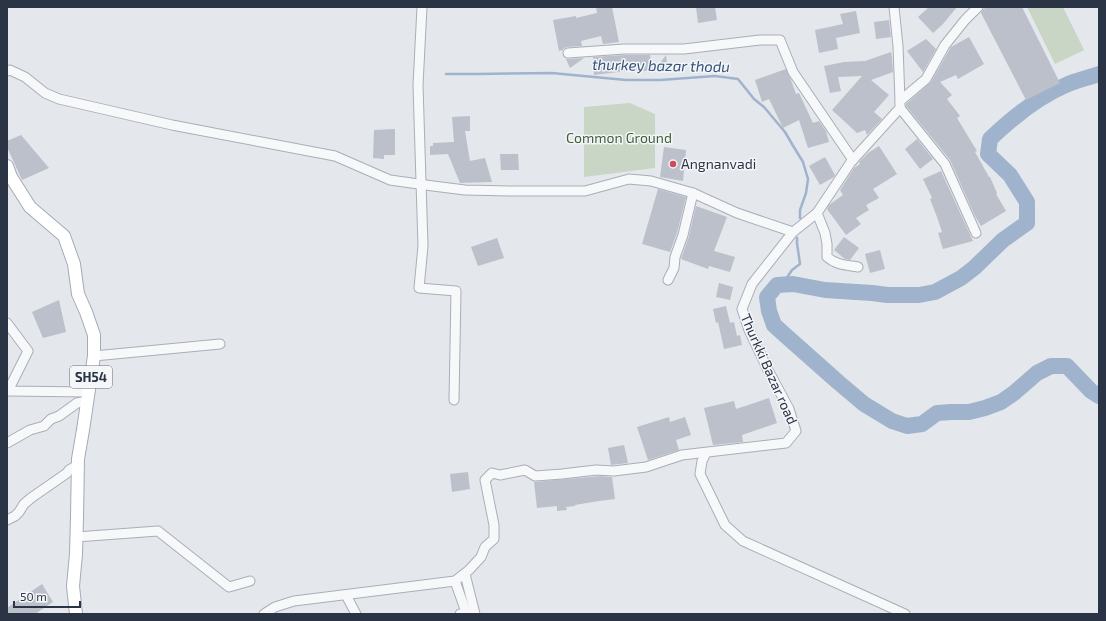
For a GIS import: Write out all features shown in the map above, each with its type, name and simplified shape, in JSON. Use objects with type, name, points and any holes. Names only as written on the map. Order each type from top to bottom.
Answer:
[{"type":"main road","name":"SH54","points":[[7,166],[11,177],[30,207],[64,236],[74,264],[78,294],[94,335],[94,356],[78,464],[73,586],[76,614]]},
{"type":"street","points":[[422,7],[418,85],[423,246],[419,288],[456,291],[454,400]]},
{"type":"street","points":[[894,7],[898,46],[900,104],[945,164],[976,232]]},
{"type":"street","name":"Thurkki Bazar road","points":[[706,453],[786,443],[796,432],[789,409],[749,330],[742,309],[752,284],[793,232],[817,213],[853,160],[900,104],[926,79],[945,45],[965,20],[978,7]]},
{"type":"street","points":[[568,53],[624,49],[684,49],[760,40],[780,40],[793,72],[853,160]]},
{"type":"street","points":[[7,71],[10,70],[25,77],[45,93],[59,99],[172,125],[335,156],[390,180],[465,190],[512,191],[585,191],[629,179],[651,181],[693,194],[737,213],[793,232]]},
{"type":"street","points":[[668,280],[674,268],[693,194]]},
{"type":"street","points":[[817,213],[825,233],[828,257],[830,260],[841,265],[858,267]]},
{"type":"street","points":[[7,323],[28,351],[7,391],[88,396]]},
{"type":"street","points":[[94,356],[220,344]]},
{"type":"street","points":[[7,443],[30,430],[44,426],[51,419],[59,416],[88,396]]},
{"type":"street","points":[[264,614],[276,607],[294,602],[455,581],[465,574],[481,557],[485,547],[494,539],[494,524],[485,480],[492,473],[500,475],[524,470],[535,476],[596,470],[614,472],[646,467],[682,455],[706,453]]},
{"type":"street","points":[[706,453],[702,461],[700,474],[725,524],[742,541],[906,614]]},
{"type":"street","points":[[7,520],[19,512],[24,504],[31,498],[78,464]]},
{"type":"street","points":[[76,537],[158,531],[229,587],[250,580]]},
{"type":"street","points":[[465,574],[474,614]]},
{"type":"street","points":[[455,581],[466,612],[460,614]]},
{"type":"street","points":[[346,595],[356,614]]},
{"type":"green space","points":[[1027,7],[1063,7],[1084,50],[1055,64]]},
{"type":"green space","name":"Common Ground","points":[[630,103],[655,114],[655,168],[584,177],[584,107]]},
{"type":"building","points":[[596,7],[612,7],[619,42],[603,44],[601,36],[581,41],[582,46],[567,47],[562,51],[559,51],[553,20],[576,16],[576,18],[597,13]]},
{"type":"building","points":[[696,7],[715,7],[717,20],[698,23]]},
{"type":"building","points":[[929,7],[957,7],[943,24],[933,33],[918,17]]},
{"type":"building","points":[[988,7],[1022,7],[1060,83],[1026,100],[981,13],[983,9]]},
{"type":"building","points":[[856,11],[860,33],[836,38],[838,49],[819,53],[815,30],[843,24],[840,14]]},
{"type":"building","points":[[889,20],[891,37],[876,39],[874,22]]},
{"type":"building","points":[[969,37],[984,64],[958,79],[956,75],[940,82],[952,95],[947,99],[960,116],[957,118],[977,151],[975,152],[990,177],[997,193],[996,194],[1006,211],[981,226],[950,160],[906,106],[906,104],[931,82],[951,47]]},
{"type":"building","points":[[926,39],[936,49],[923,72],[907,51]]},
{"type":"building","points":[[891,52],[893,72],[871,80],[889,95],[874,112],[882,119],[867,135],[865,130],[857,133],[832,110],[862,76],[838,77],[841,91],[830,93],[824,66],[844,62],[865,61]]},
{"type":"building","points":[[650,55],[653,70],[634,72],[634,70],[594,75],[593,57]]},
{"type":"building","points":[[666,55],[668,70],[654,71],[655,70]]},
{"type":"building","points":[[584,58],[570,68],[566,59],[568,59]]},
{"type":"building","points":[[786,69],[796,94],[799,93],[813,123],[819,121],[826,131],[829,142],[808,148],[799,120],[783,128],[769,99],[762,102],[755,80]]},
{"type":"building","points":[[470,116],[470,131],[465,131],[470,161],[485,158],[492,182],[460,183],[448,154],[430,155],[430,146],[433,146],[433,143],[454,142],[452,117]]},
{"type":"building","points":[[395,129],[395,155],[384,155],[384,159],[373,158],[374,130]]},
{"type":"building","points":[[21,135],[49,168],[22,180],[7,147],[7,141]]},
{"type":"building","points":[[917,139],[933,159],[920,169],[905,149]]},
{"type":"building","points":[[879,146],[897,174],[873,189],[879,198],[866,205],[869,210],[856,218],[861,224],[846,235],[827,209],[829,205],[843,195],[840,190],[854,168],[860,164],[859,162],[868,153]]},
{"type":"building","name":"Angnanvadi","points":[[664,147],[686,150],[683,181],[660,177]]},
{"type":"building","points":[[500,154],[518,154],[519,170],[501,170]]},
{"type":"building","points":[[825,157],[835,175],[820,185],[809,166]]},
{"type":"building","points":[[941,171],[973,241],[943,249],[938,233],[942,232],[930,199],[932,198],[923,179]]},
{"type":"building","points":[[658,189],[686,197],[677,233],[670,252],[642,244]]},
{"type":"building","points":[[696,206],[727,217],[714,251],[735,257],[730,272],[709,266],[708,269],[681,259],[689,236]]},
{"type":"building","points":[[844,237],[859,248],[850,260],[845,259],[834,250]]},
{"type":"building","points":[[497,238],[504,258],[478,266],[471,247]]},
{"type":"building","points":[[880,250],[885,269],[870,273],[865,254]]},
{"type":"building","points":[[719,283],[733,287],[730,300],[716,297]]},
{"type":"building","points":[[59,300],[66,332],[43,338],[32,312]]},
{"type":"building","points":[[726,306],[730,323],[734,322],[737,336],[740,335],[742,345],[724,349],[718,322],[716,323],[713,309]]},
{"type":"building","points":[[769,398],[777,423],[742,435],[743,442],[713,445],[704,408],[734,401],[736,409]]},
{"type":"building","points":[[669,417],[670,422],[685,417],[691,435],[676,440],[679,450],[648,460],[637,427]]},
{"type":"building","points":[[624,445],[628,463],[611,465],[608,448]]},
{"type":"building","points":[[468,472],[470,489],[452,492],[450,474]]},
{"type":"building","points":[[600,476],[612,477],[615,499],[566,507],[567,510],[557,511],[557,506],[537,508],[534,482]]},
{"type":"building","points":[[42,584],[53,602],[35,614],[7,614],[7,608]]},
{"type":"waterway","name":"thurkey bazar thodu","points":[[446,74],[552,73],[626,80],[660,80],[715,76],[738,79],[754,99],[764,107],[785,132],[803,162],[808,179],[806,193],[800,210],[800,218]]},
{"type":"waterway","points":[[1099,74],[1070,83],[1046,95],[1016,116],[990,139],[988,154],[1010,175],[1027,202],[1027,223],[1003,240],[974,268],[961,278],[935,292],[919,295],[887,295],[825,290],[793,284],[777,285],[767,297],[769,311],[774,325],[864,404],[892,421],[907,426],[922,424],[937,413],[969,412],[1001,402],[1037,373],[1051,366],[1067,366],[1091,391],[1099,396]]},
{"type":"waterway","name":"thurkey bazar thodu","points":[[782,285],[792,270],[800,264],[797,238]]},
{"type":"place","name":"Angnanvadi","points":[[673,164]]}]
